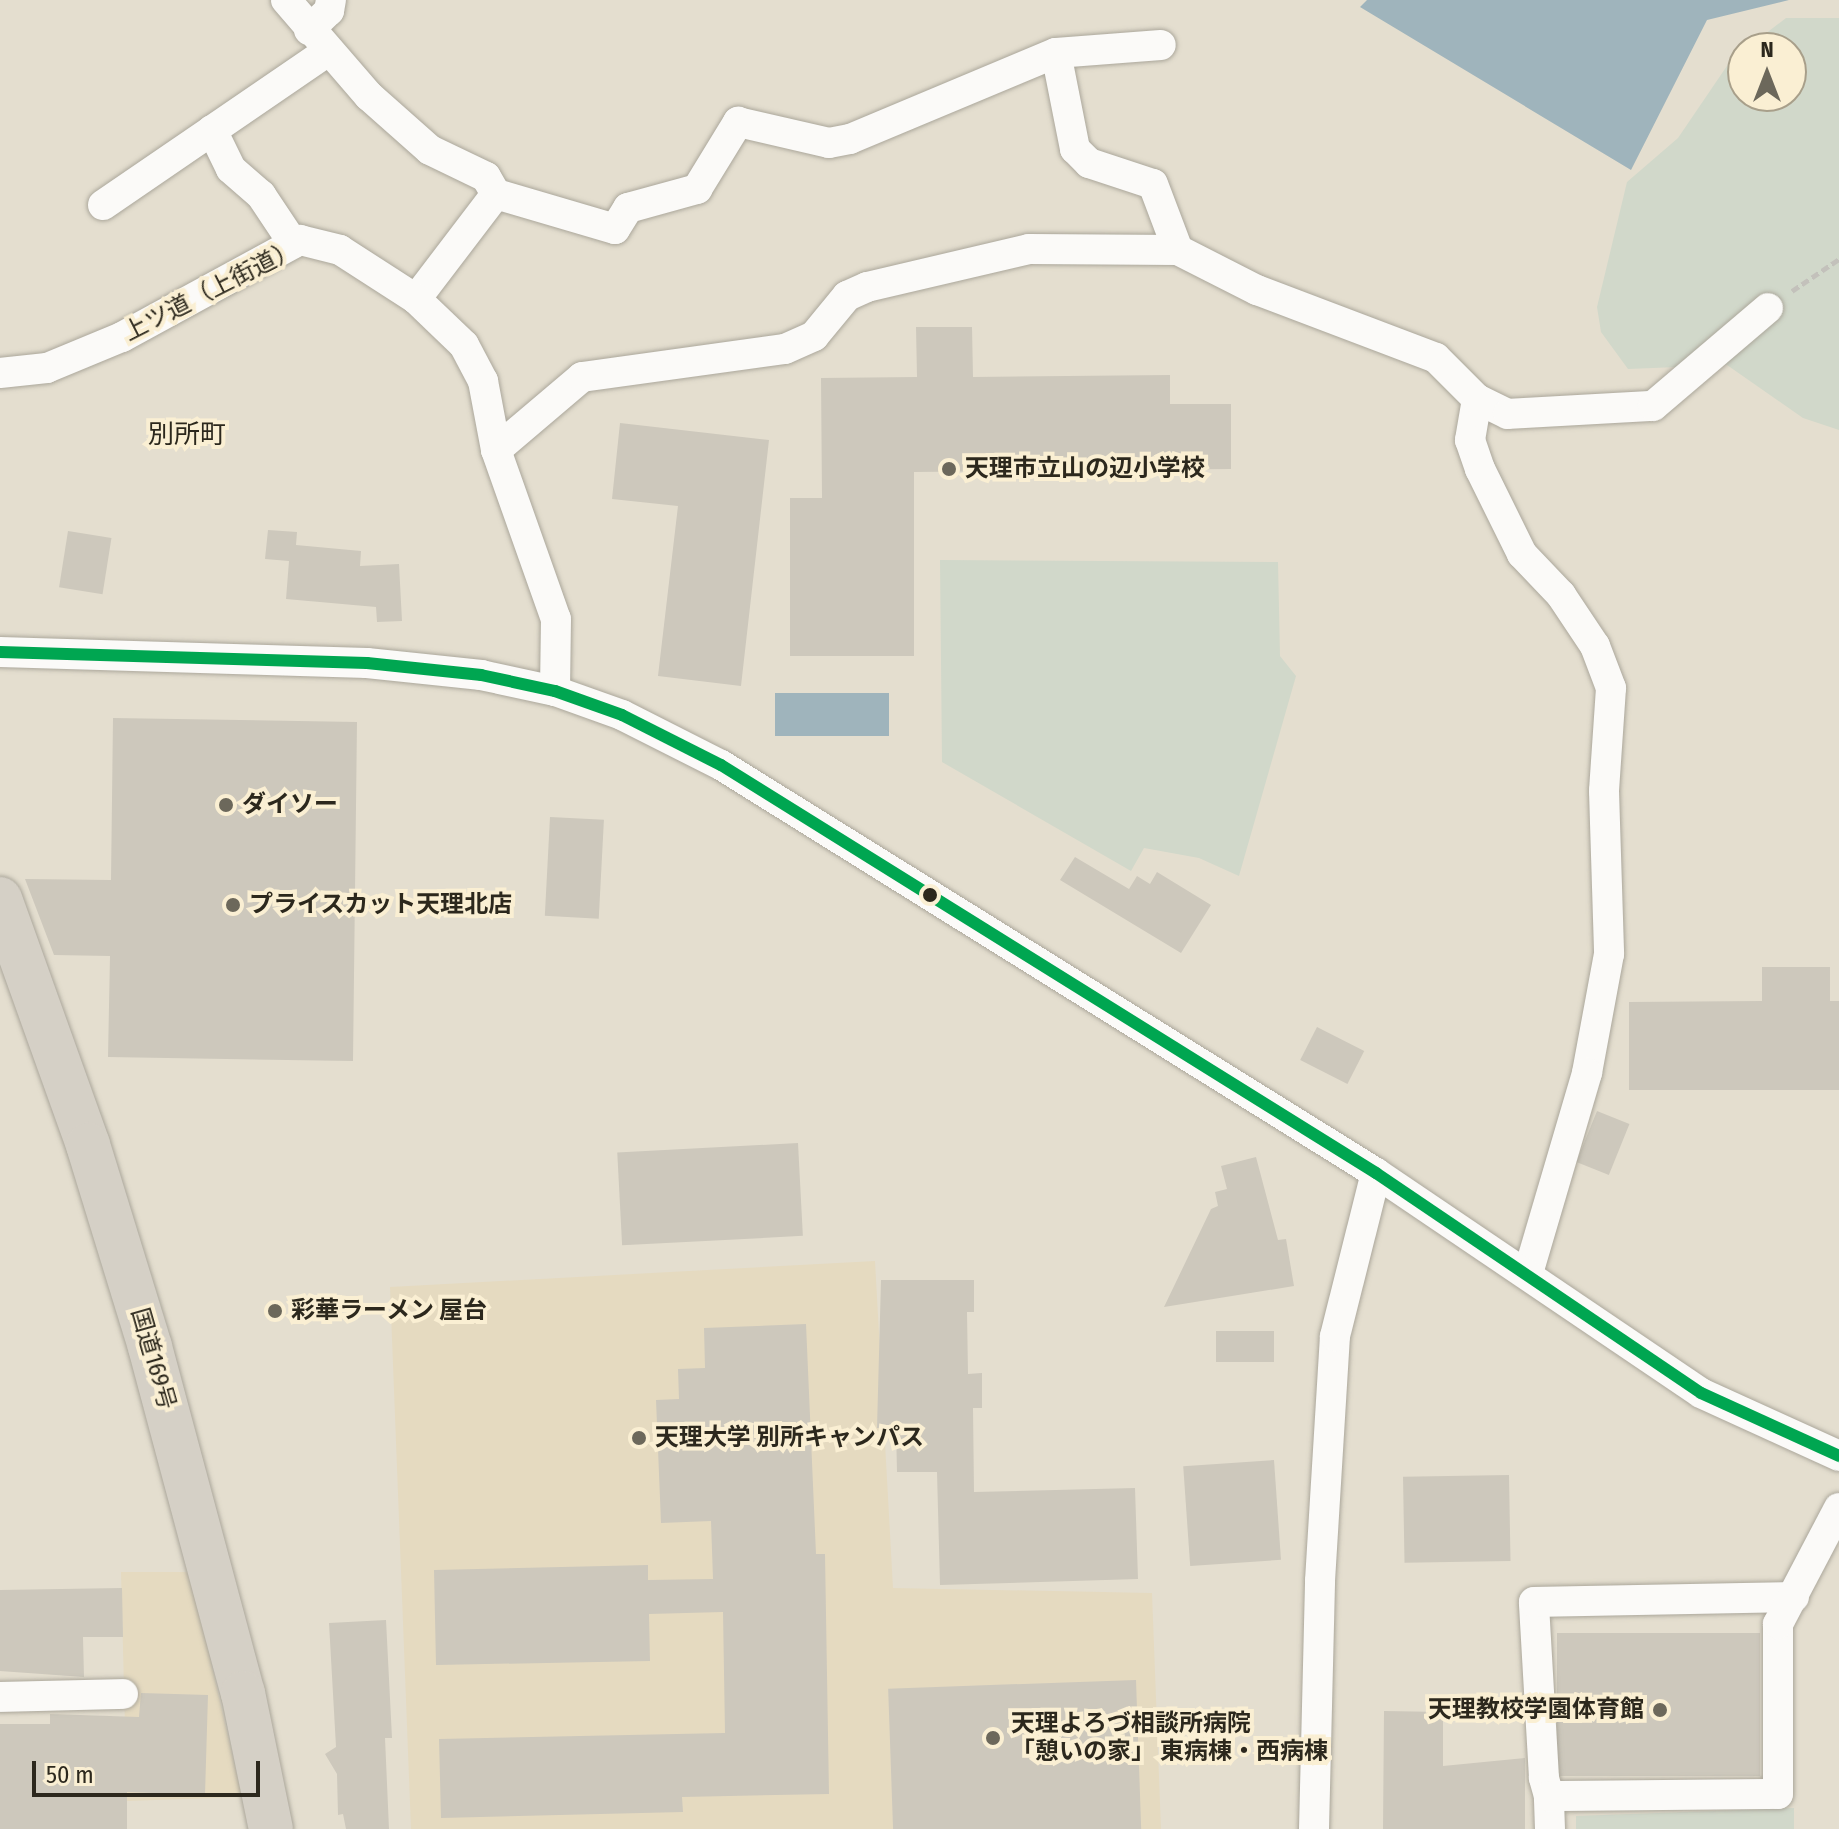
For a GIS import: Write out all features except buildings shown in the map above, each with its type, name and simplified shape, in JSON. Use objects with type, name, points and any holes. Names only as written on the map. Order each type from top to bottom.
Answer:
[{"type":"highway","name":"国道169号","points":[[0,899],[88,1145],[150,1347],[243,1693],[271,1829]]},
{"type":"street","points":[[286,0],[318,41],[430,150],[486,177],[496,194],[615,229],[628,208],[697,189],[738,122],[829,143],[850,139],[1056,53],[1161,45]]},
{"type":"street","points":[[103,205],[212,130],[318,41],[331,0]]},
{"type":"street","points":[[1056,53],[1075,149],[1089,163],[1153,184],[1178,250]]},
{"type":"street","points":[[212,130],[231,169],[261,195],[293,243]]},
{"type":"street","points":[[416,299],[496,194]]},
{"type":"street","name":"上ツ道（上街道）","points":[[0,373],[47,368],[122,337],[300,240],[340,250],[416,299],[464,345],[477,369],[496,450],[556,619],[555,691]]},
{"type":"street","points":[[496,450],[582,377],[785,349],[814,336],[847,296],[867,287],[1029,249],[1178,250],[1257,290],[1436,358],[1477,399],[1508,414],[1653,406],[1768,308]]},
{"type":"street","points":[[1477,399],[1470,440],[1485,480],[1522,554],[1561,595],[1595,646],[1611,688],[1604,791],[1609,954],[1587,1073],[1528,1273]]},
{"type":"street","points":[[0,652],[367,663],[481,675],[555,691],[622,715],[721,765],[1376,1173],[1701,1393],[1839,1456]]},
{"type":"street","points":[[1314,1829],[1320,1581],[1335,1336],[1376,1173]]},
{"type":"street","points":[[1549,1796],[1778,1794],[1778,1624],[1839,1508]]},
{"type":"street","points":[[1550,1829],[1534,1602],[1794,1597]]},
{"type":"street","points":[[0,1697],[123,1694]]},
{"type":"path","points":[[1768,308],[1839,259]]},
{"type":"shaded area","points":[[1786,18],[1839,18],[1839,430],[1803,418],[1727,365],[1628,369],[1601,332],[1597,307],[1627,182],[1678,138],[1727,66],[1727,112],[1807,112],[1807,32],[1768,32]]},
{"type":"shaded area","points":[[940,560],[1278,562],[1280,656],[1296,676],[1239,876],[1199,858],[1144,848],[1131,871],[942,762]]},
{"type":"shaded area","name":"天理大学 別所キャンパス","points":[[875,1261],[893,1588],[1152,1593],[1161,1829],[411,1829],[390,1287]]},
{"type":"shaded area","points":[[121,1572],[190,1572],[242,1797],[127,1801]]},
{"type":"shaded area","points":[[1794,1808],[1794,1829],[1576,1829],[1576,1816]]},
{"type":"water","points":[[1367,0],[1789,0],[1707,20],[1631,170],[1360,7]]},
{"type":"water","points":[[775,693],[889,693],[889,736],[775,736]]},
{"type":"transit line","points":[[0,652],[367,663],[481,675],[555,691],[622,715],[721,765],[1376,1173],[1701,1393],[1839,1456]]},
{"type":"place","name":"天理市立山の辺小学校","points":[[949,469]]},
{"type":"place","name":"ダイソー","points":[[226,805]]},
{"type":"place","name":"プライスカット天理北店","points":[[233,905]]},
{"type":"place","name":"彩華ラーメン 屋台","points":[[275,1311]]},
{"type":"place","name":"天理大学 別所キャンパス","points":[[639,1438]]},
{"type":"place","name":"天理教校学園体育館","points":[[1660,1710]]},
{"type":"place","name":"天理よろづ相談所病院 「憩いの家」 東病棟・西病棟","points":[[993,1738]]},
{"type":"district","name":"別所町","points":[[187,435]]}]
